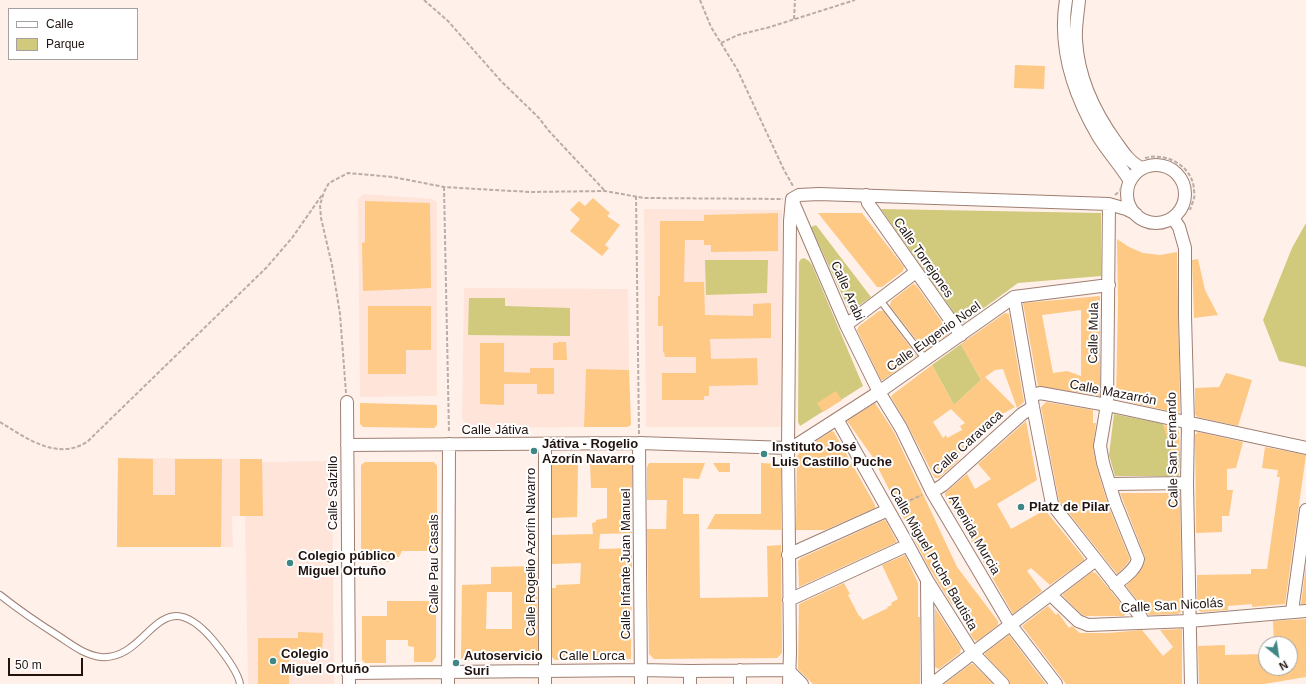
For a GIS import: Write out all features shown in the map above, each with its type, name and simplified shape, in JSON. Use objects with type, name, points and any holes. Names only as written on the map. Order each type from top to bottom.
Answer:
[{"type":"street","points":[[1066,0],[1064,13],[1064,41],[1068,64],[1076,91],[1099,137],[1129,187],[1128,201],[1131,208],[1142,219],[1154,222],[1166,221],[1173,218],[1179,212],[1184,201],[1185,189],[1183,182],[1173,169],[1166,166],[1158,164],[1141,164],[1138,166],[1131,161],[1109,132],[1098,113],[1084,80],[1076,40],[1079,0]]},
{"type":"street","points":[[1109,204],[1116,202],[1129,187],[1141,164]]},
{"type":"street","points":[[789,684],[788,448],[790,221],[795,197],[819,194],[866,195],[1109,204],[1136,214]]},
{"type":"street","name":"Calle Torrejones","points":[[866,195],[868,203],[961,335]]},
{"type":"street","name":"Calle Arabi","points":[[795,197],[846,325],[879,392]]},
{"type":"street","name":"Calle Mula","points":[[1109,204],[1107,405],[1100,446],[1103,463],[1119,512],[1138,559],[1134,568],[1115,584]]},
{"type":"street","name":"Calle San Fernando","points":[[1173,218],[1179,227],[1185,248],[1184,316],[1188,424],[1187,483],[1190,684]]},
{"type":"street","points":[[846,325],[916,272]]},
{"type":"street","name":"Calle Eugenio Noel","points":[[788,448],[798,444],[879,392],[1014,297],[1109,284]]},
{"type":"street","points":[[1014,297],[1032,402],[1052,504],[1141,617],[1142,622]]},
{"type":"street","name":"Avenida Murcia","points":[[879,392],[902,428],[932,492],[1010,624],[1056,684]]},
{"type":"street","name":"Calle Mazarrón","points":[[1032,402],[1040,393],[1107,405],[1188,424],[1306,448]]},
{"type":"street","name":"Calle Salzillo","points":[[347,402],[348,678]]},
{"type":"street","name":"Calle Caravaca","points":[[932,492],[943,485],[1022,414],[1032,402]]},
{"type":"street","name":"Calle Miguel Puche Bautista","points":[[837,419],[926,580],[973,653],[1003,684]]},
{"type":"street","name":"Calle Játiva","points":[[347,445],[639,443],[788,448]]},
{"type":"street","name":"Calle Infante Juan Manuel","points":[[639,443],[641,684]]},
{"type":"street","name":"Calle Pau Casals","points":[[448,684],[449,444]]},
{"type":"street","name":"Calle Rogelio Azorín Navarro","points":[[545,444],[545,684]]},
{"type":"street","points":[[1110,484],[1187,483]]},
{"type":"street","points":[[788,555],[888,510]]},
{"type":"street","points":[[1292,612],[1306,510]]},
{"type":"street","points":[[789,600],[908,545]]},
{"type":"street","points":[[932,684],[1096,560]]},
{"type":"street","points":[[926,580],[928,684]]},
{"type":"street","name":"Calle San Nicolás","points":[[1051,595],[1078,622],[1084,624],[1189,621],[1306,611]]},
{"type":"street","points":[[740,670],[740,684]]},
{"type":"street","points":[[788,670],[802,684]]},
{"type":"street","name":"Calle Lorca","points":[[348,678],[448,671],[788,670]]},
{"type":"street","points":[[690,671],[690,684]]},
{"type":"lane","points":[[880,300],[926,360]]},
{"type":"lane","points":[[0,595],[22,612],[78,649],[98,656],[109,657],[118,655],[131,648],[163,619],[176,616],[184,617],[198,625],[213,640],[239,677],[240,684]]},
{"type":"path","points":[[424,0],[448,21],[501,81],[539,118],[549,131],[605,191]]},
{"type":"path","points":[[0,422],[31,441],[43,446],[53,448],[74,448],[87,442],[266,268],[292,238],[329,183],[348,173],[393,176],[444,187],[531,192],[605,191],[644,198],[795,197],[737,69],[711,27],[700,0]]},
{"type":"path","points":[[794,19],[795,0]]},
{"type":"path","points":[[721,43],[738,35],[856,0]]},
{"type":"path","points":[[1141,164],[1153,156],[1171,159],[1185,168],[1193,180],[1195,198],[1190,210]]},
{"type":"path","points":[[444,187],[449,444]]},
{"type":"path","points":[[324,192],[320,205],[321,218],[332,265],[340,314],[347,402]]},
{"type":"path","points":[[636,196],[639,443]]},
{"type":"path","name":"Calle Caravaca","points":[[888,510],[926,493],[932,492]]},
{"type":"shaded area","points":[[363,194],[432,199],[437,202],[437,396],[360,397],[358,199]]},
{"type":"shaded area","points":[[644,209],[782,210],[783,427],[646,427]]},
{"type":"shaded area","points":[[464,288],[628,289],[629,370],[586,369],[584,427],[470,428],[462,419]]},
{"type":"shaded area","name":"Colegio público Miguel Ortuño","points":[[118,458],[262,459],[262,462],[328,461],[332,465],[334,684],[248,684],[245,516],[232,516],[233,547],[117,547]]},
{"type":"green space","points":[[881,209],[1101,213],[1101,276],[1018,283],[962,324]]},
{"type":"green space","points":[[1306,223],[1306,367],[1279,361],[1263,320],[1292,248]]},
{"type":"green space","points":[[816,225],[871,297],[850,312],[811,227]]},
{"type":"green space","points":[[804,258],[812,265],[863,386],[800,426],[798,422],[799,262]]},
{"type":"green space","points":[[705,260],[768,260],[767,293],[706,295]]},
{"type":"green space","points":[[469,298],[505,298],[505,306],[570,308],[570,336],[468,335]]},
{"type":"green space","points":[[961,344],[981,380],[954,405],[932,365]]},
{"type":"green space","points":[[1114,414],[1163,424],[1172,452],[1180,452],[1179,476],[1115,476],[1109,455]]},
{"type":"building","points":[[1015,65],[1045,66],[1044,89],[1014,88]]},
{"type":"building","points":[[593,198],[610,213],[607,216],[620,225],[605,245],[609,248],[602,256],[570,231],[580,219],[570,210],[579,201],[585,206]]},
{"type":"building","points":[[365,201],[430,203],[431,288],[363,291],[362,243],[365,242]]},
{"type":"building","points":[[778,213],[778,251],[711,252],[711,245],[704,245],[704,240],[685,240],[684,282],[704,282],[705,315],[753,316],[753,304],[771,303],[771,338],[710,339],[711,359],[757,358],[758,385],[709,386],[709,396],[704,396],[704,400],[662,400],[662,373],[696,373],[696,357],[665,357],[663,352],[663,326],[658,326],[658,296],[660,296],[660,221],[704,221],[704,215]]},
{"type":"building","points":[[818,213],[862,213],[904,267],[903,271],[882,287],[877,287]]},
{"type":"building","points":[[1117,239],[1129,247],[1143,253],[1160,255],[1177,252],[1180,411],[1178,413],[1116,399],[1118,303]]},
{"type":"building","points":[[1198,259],[1205,290],[1218,315],[1194,318],[1192,260]]},
{"type":"building","points":[[913,284],[916,285],[950,333],[925,351],[890,306],[891,301]]},
{"type":"building","points":[[1100,296],[1100,396],[1038,386],[1023,303]],"holes":[[[1081,310],[1081,376],[1067,371],[1053,373],[1042,315]]]},
{"type":"building","points":[[368,306],[431,306],[431,350],[406,350],[406,374],[368,374]]},
{"type":"building","points":[[879,311],[883,311],[917,356],[883,380],[881,380],[857,330],[859,326]]},
{"type":"building","points":[[1005,313],[1009,314],[1024,402],[1017,408],[1003,369],[995,370],[985,377],[1015,407],[995,418],[996,422],[982,430],[983,434],[969,442],[971,446],[957,455],[959,460],[939,478],[935,478],[891,397],[932,365],[954,405],[981,380],[961,344]],"holes":[[[951,409],[965,423],[960,426],[962,430],[947,438],[946,435],[943,438],[933,422]]]},
{"type":"building","points":[[566,342],[567,360],[553,360],[553,343]]},
{"type":"building","points":[[480,343],[504,343],[504,372],[530,373],[530,368],[554,368],[554,394],[537,394],[537,384],[504,384],[504,405],[480,404]]},
{"type":"building","points":[[586,369],[629,370],[631,425],[627,427],[584,427]]},
{"type":"building","points":[[1226,373],[1252,380],[1238,426],[1197,417],[1195,414],[1195,388],[1219,387]]},
{"type":"building","points":[[836,391],[842,400],[823,412],[817,403]]},
{"type":"building","points":[[1046,402],[1093,410],[1093,423],[1096,423],[1093,447],[1096,465],[1108,505],[1130,559],[1117,574],[1059,501],[1041,407]]},
{"type":"building","points":[[360,403],[437,405],[437,425],[434,428],[363,427],[360,424]]},
{"type":"building","points":[[875,403],[894,432],[957,567],[998,621],[998,625],[977,641],[974,640],[966,627],[973,622],[956,602],[952,605],[928,566],[872,456],[847,421]]},
{"type":"building","points":[[1026,421],[1037,480],[997,504],[1011,529],[1045,510],[1084,558],[1084,560],[1050,585],[1031,568],[1027,571],[1042,591],[1013,614],[945,493],[967,474],[975,489],[991,479],[978,464]]},
{"type":"building","points":[[1163,425],[1177,428],[1179,431],[1180,452],[1172,452]]},
{"type":"building","points":[[832,431],[834,432],[875,505],[875,508],[825,530],[796,530],[797,456],[801,451]]},
{"type":"building","points":[[1198,432],[1243,442],[1236,468],[1227,469],[1227,490],[1233,490],[1229,516],[1222,516],[1222,532],[1196,533],[1195,435]]},
{"type":"building","points":[[1265,447],[1306,455],[1285,604],[1252,607],[1252,604],[1228,606],[1228,610],[1201,612],[1197,609],[1197,575],[1251,574],[1251,569],[1267,569],[1280,477],[1277,477],[1278,470],[1262,468]]},
{"type":"building","points":[[118,458],[153,459],[153,495],[175,495],[175,459],[222,459],[221,547],[117,547]]},
{"type":"building","points":[[240,459],[262,459],[263,516],[240,516]]},
{"type":"building","points":[[365,462],[434,462],[437,466],[437,551],[402,551],[399,557],[389,557],[389,562],[376,562],[376,558],[361,558],[361,465]]},
{"type":"building","points":[[556,462],[578,463],[577,517],[552,518],[552,465]]},
{"type":"building","points":[[590,463],[629,463],[632,465],[632,533],[600,534],[599,549],[632,548],[631,659],[555,660],[552,657],[552,588],[556,588],[556,585],[580,584],[581,563],[552,564],[552,535],[593,534],[592,523],[596,522],[596,520],[607,518],[607,488],[591,488]]},
{"type":"building","points":[[649,463],[705,463],[699,479],[683,478],[683,514],[699,514],[700,598],[768,597],[767,546],[781,545],[782,653],[777,658],[654,659],[649,654],[647,529],[666,529],[667,500],[647,500],[647,467]]},
{"type":"building","points":[[713,463],[730,463],[730,472],[719,472]]},
{"type":"building","points":[[761,463],[778,464],[781,467],[781,530],[707,529],[715,514],[761,514]]},
{"type":"building","points":[[1120,493],[1180,493],[1182,611],[1178,614],[1149,615],[1126,586],[1141,570],[1145,557]]},
{"type":"building","points":[[884,520],[886,521],[897,542],[799,587],[798,561],[801,558]]},
{"type":"building","points":[[905,555],[918,583],[918,617],[920,617],[920,684],[813,684],[798,669],[799,604],[844,583],[850,594],[848,595],[859,616],[863,620],[888,608],[887,607],[892,605],[891,603],[898,599],[882,565]]},
{"type":"building","points":[[1306,565],[1306,604],[1301,604]]},
{"type":"building","points":[[537,566],[538,655],[533,660],[464,661],[461,658],[462,585],[491,584],[491,567]],"holes":[[[487,592],[512,592],[512,629],[486,629]]]},
{"type":"building","points":[[1092,572],[1096,573],[1127,611],[1124,616],[1082,615],[1063,596],[1063,594]]},
{"type":"building","points":[[387,601],[436,601],[436,657],[432,662],[414,662],[414,647],[408,646],[408,640],[386,640],[386,663],[365,663],[362,660],[362,616],[387,616]]},
{"type":"building","points":[[1048,606],[1056,615],[1058,613],[1069,628],[1072,626],[1080,633],[1108,633],[1142,630],[1163,656],[1173,647],[1160,630],[1182,629],[1182,684],[1066,684],[1022,626]]},
{"type":"building","points":[[935,608],[961,648],[960,653],[939,669],[935,667]]},
{"type":"building","points":[[1306,619],[1306,677],[1264,684],[1199,684],[1198,646],[1225,645],[1225,655],[1258,654],[1258,676],[1298,676],[1298,636],[1274,636],[1273,621]]},
{"type":"building","name":"Colegio Miguel Ortuño","points":[[298,632],[323,633],[322,652],[289,651],[289,684],[258,684],[258,638],[298,638]]},
{"type":"building","points":[[1009,635],[1046,684],[1010,684],[1008,679],[985,655],[985,653]]},
{"type":"building","points":[[973,664],[993,684],[944,684]]},
{"type":"place","name":"Játiva - Rogelio Azorín Navarro","points":[[534,451]]},
{"type":"place","name":"Instituto José Luis Castillo Puche","points":[[764,454]]},
{"type":"place","name":"Platz de Pilar","points":[[1021,507]]},
{"type":"place","name":"Colegio público Miguel Ortuño","points":[[290,563]]},
{"type":"place","name":"Colegio Miguel Ortuño","points":[[273,661]]},
{"type":"place","name":"Autoservicio Suri","points":[[456,663]]}]
